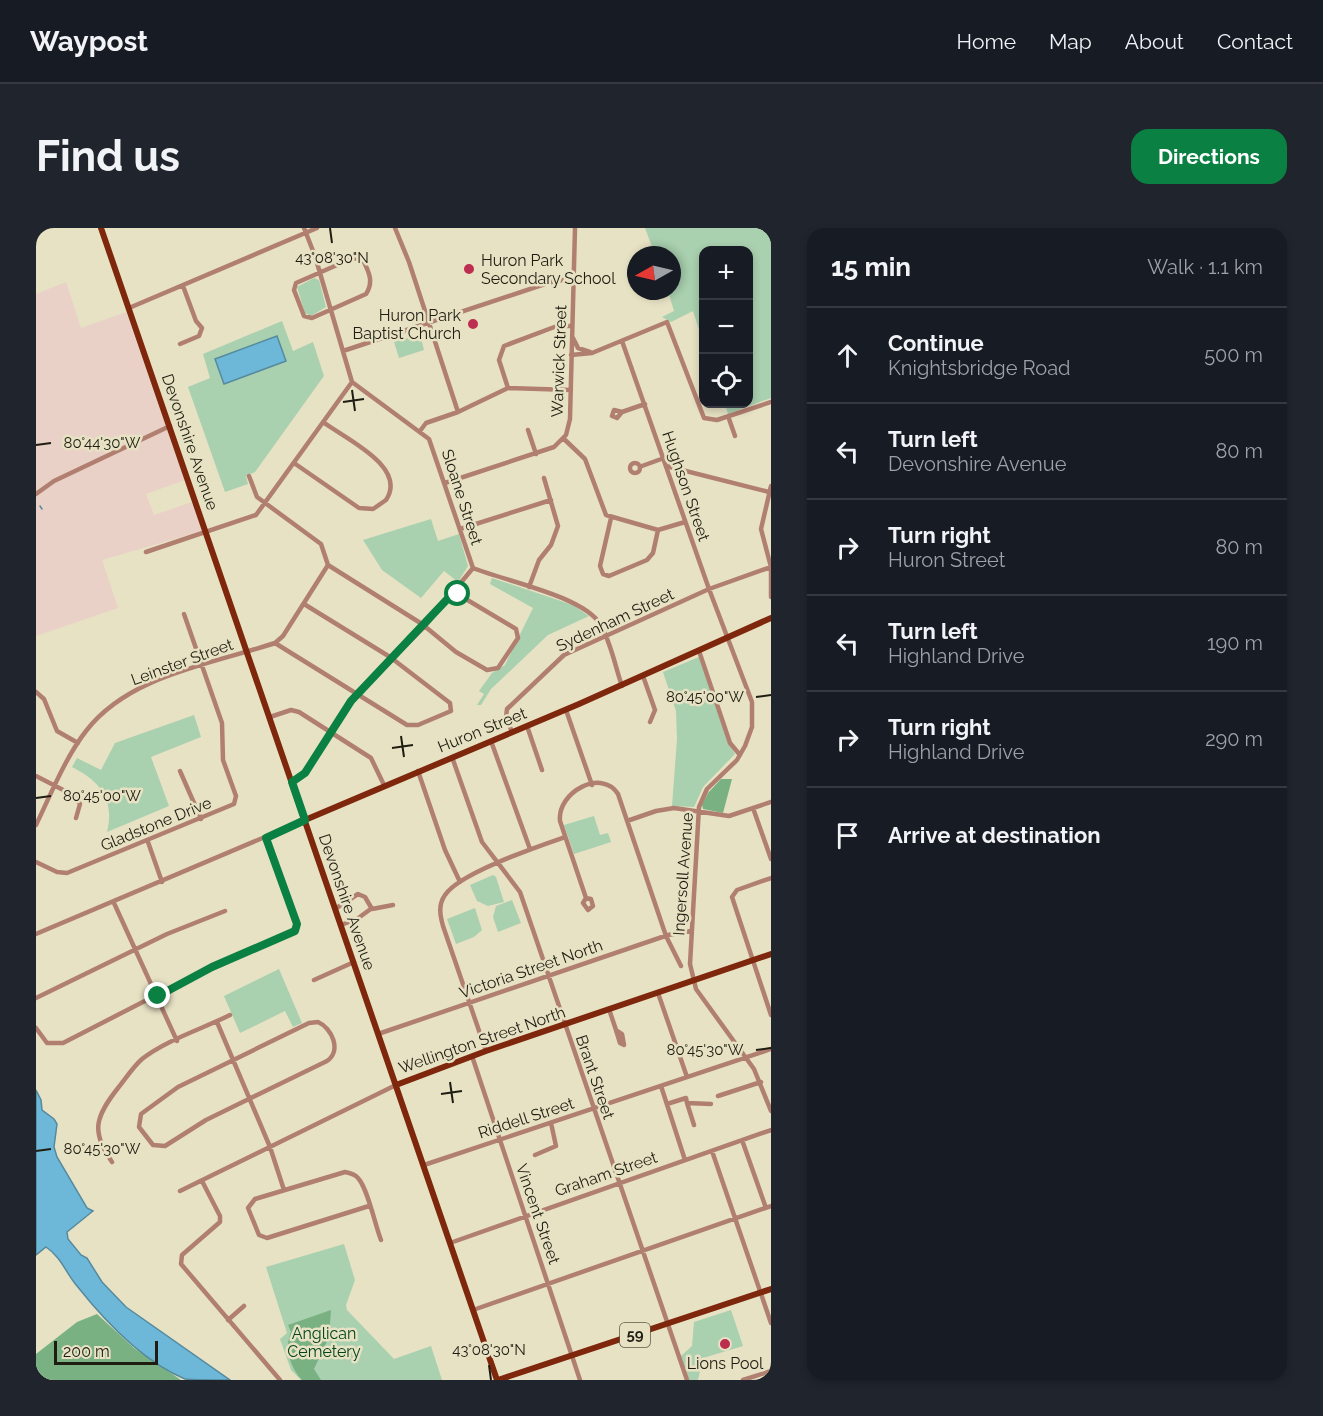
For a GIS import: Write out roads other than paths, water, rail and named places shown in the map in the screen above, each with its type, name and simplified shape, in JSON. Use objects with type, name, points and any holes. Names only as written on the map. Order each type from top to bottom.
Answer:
[{"type":"main road","name":"Devonshire Avenue","points":[[101,228],[208,532],[497,1380]]},
{"type":"main road","name":"Huron Street","points":[[305,820],[622,686],[771,618]]},
{"type":"main road","name":"Wellington Street North","points":[[396,1085],[486,1051],[771,954]]},
{"type":"main road","name":"59","points":[[497,1380],[771,1289]]},
{"type":"street","points":[[129,308],[305,230],[317,228]]},
{"type":"street","points":[[395,228],[429,321],[458,412]]},
{"type":"street","name":"Warwick Street","points":[[446,483],[536,454],[554,447],[564,439],[569,425],[571,390],[575,228]]},
{"type":"street","points":[[146,552],[251,517],[265,503],[352,382],[320,272],[305,230]]},
{"type":"street","points":[[356,257],[365,263],[370,278],[366,294],[331,311],[307,318],[301,312],[294,288],[296,283],[356,257]]},
{"type":"street","points":[[343,351],[554,281],[574,279]]},
{"type":"street","points":[[180,344],[199,336],[202,328],[196,321],[183,286]]},
{"type":"street","points":[[572,355],[596,351],[668,323],[700,412],[710,420],[771,402]]},
{"type":"street","points":[[508,388],[499,360],[504,346],[557,326],[572,326]]},
{"type":"street","points":[[572,335],[581,350],[596,351]]},
{"type":"street","name":"Hughson Street","points":[[622,340],[727,639]]},
{"type":"street","name":"Sloane Street","points":[[352,382],[420,431],[432,445],[473,568]]},
{"type":"street","points":[[420,431],[426,423],[458,412],[508,388],[571,390]]},
{"type":"street","points":[[622,412],[645,404]]},
{"type":"street","points":[[728,416],[735,436]]},
{"type":"street","points":[[294,463],[359,508],[373,508],[386,500],[392,484],[386,468],[323,423]]},
{"type":"street","points":[[36,494],[54,481],[170,426]]},
{"type":"street","points":[[528,430],[536,454]]},
{"type":"street","points":[[564,439],[583,454],[602,509],[611,518],[658,530],[685,522]]},
{"type":"street","points":[[642,466],[664,458]]},
{"type":"street","points":[[666,466],[769,492]]},
{"type":"street","points":[[249,476],[257,497],[318,540],[324,549],[328,565],[424,626],[456,652],[487,670],[495,669],[503,663],[518,638],[516,629],[454,592]]},
{"type":"street","points":[[530,587],[539,561],[551,545],[558,526],[544,478]]},
{"type":"street","points":[[771,486],[761,532],[771,567],[771,597]]},
{"type":"street","points":[[460,529],[551,500]]},
{"type":"street","points":[[611,518],[600,566],[603,573],[609,576],[648,559],[653,553],[658,530]]},
{"type":"street","points":[[304,604],[393,659],[450,703],[452,709],[418,725],[409,726],[275,643],[283,636],[328,565]]},
{"type":"street","name":"Sydenham Street","points":[[512,732],[506,715],[510,705],[560,657],[709,589],[771,567]]},
{"type":"street","points":[[292,782],[304,774],[358,694],[424,626],[473,568],[581,606],[598,621],[622,686]]},
{"type":"street","name":"Gladstone Drive","points":[[36,862],[57,872],[67,873],[232,806],[236,799],[223,760],[222,723],[184,614]]},
{"type":"street","name":"Ingersoll Avenue","points":[[727,639],[749,689],[753,707],[752,727],[740,755],[707,789],[698,810],[690,964],[698,994],[746,1057],[761,1082],[771,1111]]},
{"type":"street","name":"Leinster Street","points":[[36,825],[78,743],[99,717],[123,697],[152,683],[275,643]]},
{"type":"street","points":[[699,651],[730,743],[740,755]]},
{"type":"street","points":[[643,676],[655,710],[650,722]]},
{"type":"street","points":[[36,692],[44,699],[57,731],[78,743]]},
{"type":"street","points":[[566,710],[591,785]]},
{"type":"street","points":[[270,717],[295,711],[331,732],[370,758],[384,785]]},
{"type":"street","points":[[527,726],[542,770]]},
{"type":"street","points":[[491,741],[530,849]]},
{"type":"street","name":"Brant Street","points":[[452,756],[481,838],[520,892],[687,1380]]},
{"type":"street","points":[[180,771],[201,819]]},
{"type":"street","points":[[418,771],[445,850],[460,882]]},
{"type":"street","points":[[36,776],[78,799],[80,804],[76,818]]},
{"type":"street","points":[[586,898],[559,815],[563,800],[570,794],[591,785],[605,783],[614,789],[666,936],[681,966]]},
{"type":"street","points":[[627,821],[664,809],[698,810],[730,816],[771,802]]},
{"type":"street","points":[[753,808],[771,859]]},
{"type":"street","name":"Huron Street","points":[[36,934],[114,903],[305,820]]},
{"type":"street","points":[[486,1051],[440,913],[444,895],[460,882],[498,862],[565,837]]},
{"type":"street","points":[[36,1028],[45,1042],[60,1044],[212,967],[295,931],[297,924],[266,838]]},
{"type":"street","points":[[148,842],[162,882]]},
{"type":"street","points":[[771,878],[737,890],[732,895],[771,1015]]},
{"type":"street","points":[[336,909],[358,894],[365,897],[372,908]]},
{"type":"street","points":[[114,903],[177,1041]]},
{"type":"street","points":[[341,925],[357,919],[372,908],[393,905]]},
{"type":"street","points":[[36,998],[134,950],[225,911]]},
{"type":"street","name":"Victoria Street North","points":[[378,1034],[666,936],[691,931]]},
{"type":"street","points":[[314,980],[354,962]]},
{"type":"street","points":[[658,993],[687,1077]]},
{"type":"street","points":[[609,1010],[616,1030]]},
{"type":"street","points":[[112,1162],[101,1146],[98,1130],[105,1105],[143,1059],[230,1015]]},
{"type":"street","points":[[217,1022],[270,1147],[284,1190]]},
{"type":"street","points":[[314,1022],[326,1026],[335,1046],[335,1053],[330,1060],[249,1099],[199,1124],[165,1146],[153,1145],[140,1127],[139,1119],[143,1112],[178,1087],[314,1022]]},
{"type":"street","name":"Riddell Street","points":[[424,1165],[771,1049]]},
{"type":"street","name":"Vincent Street","points":[[472,1056],[580,1380]]},
{"type":"street","points":[[718,1096],[761,1082]]},
{"type":"street","name":"Wellington Street North","points":[[180,1191],[396,1085]]},
{"type":"street","points":[[660,1086],[685,1160]]},
{"type":"street","points":[[687,1101],[694,1096]]},
{"type":"street","points":[[667,1104],[687,1101],[711,1104]]},
{"type":"street","points":[[687,1101],[694,1125]]},
{"type":"street","points":[[536,1155],[556,1146],[550,1123]]},
{"type":"street","name":"Graham Street","points":[[450,1243],[771,1130]]},
{"type":"street","points":[[473,1310],[768,1207],[742,1140]]},
{"type":"street","points":[[712,1151],[771,1323]]},
{"type":"street","points":[[369,1206],[263,1238],[250,1216],[249,1205],[255,1199],[345,1172],[359,1179],[369,1206],[381,1240]]},
{"type":"street","points":[[202,1180],[220,1216],[220,1222],[182,1255],[180,1261],[280,1380]]},
{"type":"street","points":[[228,1320],[244,1306]]},
{"type":"street","points":[[743,1380],[771,1371]]},
{"type":"water","points":[[277,336],[286,361],[224,384],[215,359]]},
{"type":"water","points":[[36,1090],[41,1100],[42,1110],[57,1124],[54,1147],[57,1157],[87,1208],[93,1211],[67,1232],[68,1239],[81,1255],[87,1258],[102,1282],[126,1307],[230,1380],[185,1379],[170,1372],[126,1339],[77,1286],[60,1260],[51,1251],[46,1247],[36,1255]]},
{"type":"place","name":"Huron Park Secondary School","points":[[469,269]]},
{"type":"place","name":"Huron Park Baptist Church","points":[[473,324]]},
{"type":"place","name":"Lions Pool","points":[[725,1344]]},
{"type":"park label","name":"Anglican Cemetery","points":[[324,1342]]}]
